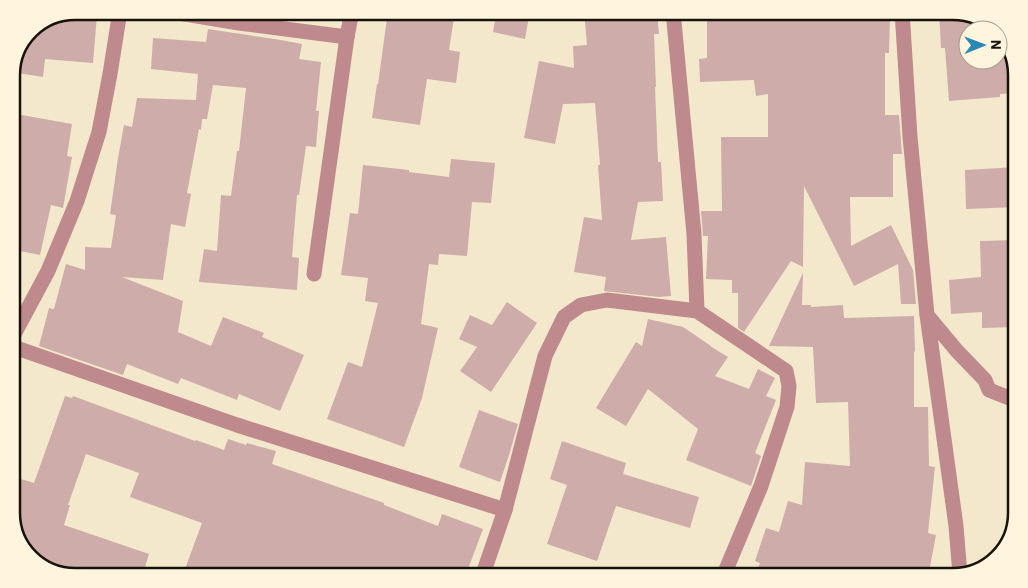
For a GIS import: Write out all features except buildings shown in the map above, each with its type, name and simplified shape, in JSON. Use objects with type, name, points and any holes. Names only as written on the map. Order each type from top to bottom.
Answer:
[{"type":"street","points":[[20,323],[48,271],[77,201],[99,132],[119,20]]},
{"type":"street","points":[[221,20],[346,37]]},
{"type":"street","points":[[314,274],[346,37],[350,20]]},
{"type":"street","points":[[674,20],[694,234],[697,311]]},
{"type":"street","points":[[903,20],[910,137],[927,315],[956,526],[959,568]]},
{"type":"street","points":[[485,568],[506,510],[545,356],[564,317],[581,305],[607,300],[697,311],[786,371],[789,386],[787,408],[761,486],[727,568]]},
{"type":"street","points":[[927,315],[957,351],[985,380],[989,390],[1008,397]]},
{"type":"street","points":[[20,349],[237,425],[506,510]]}]
